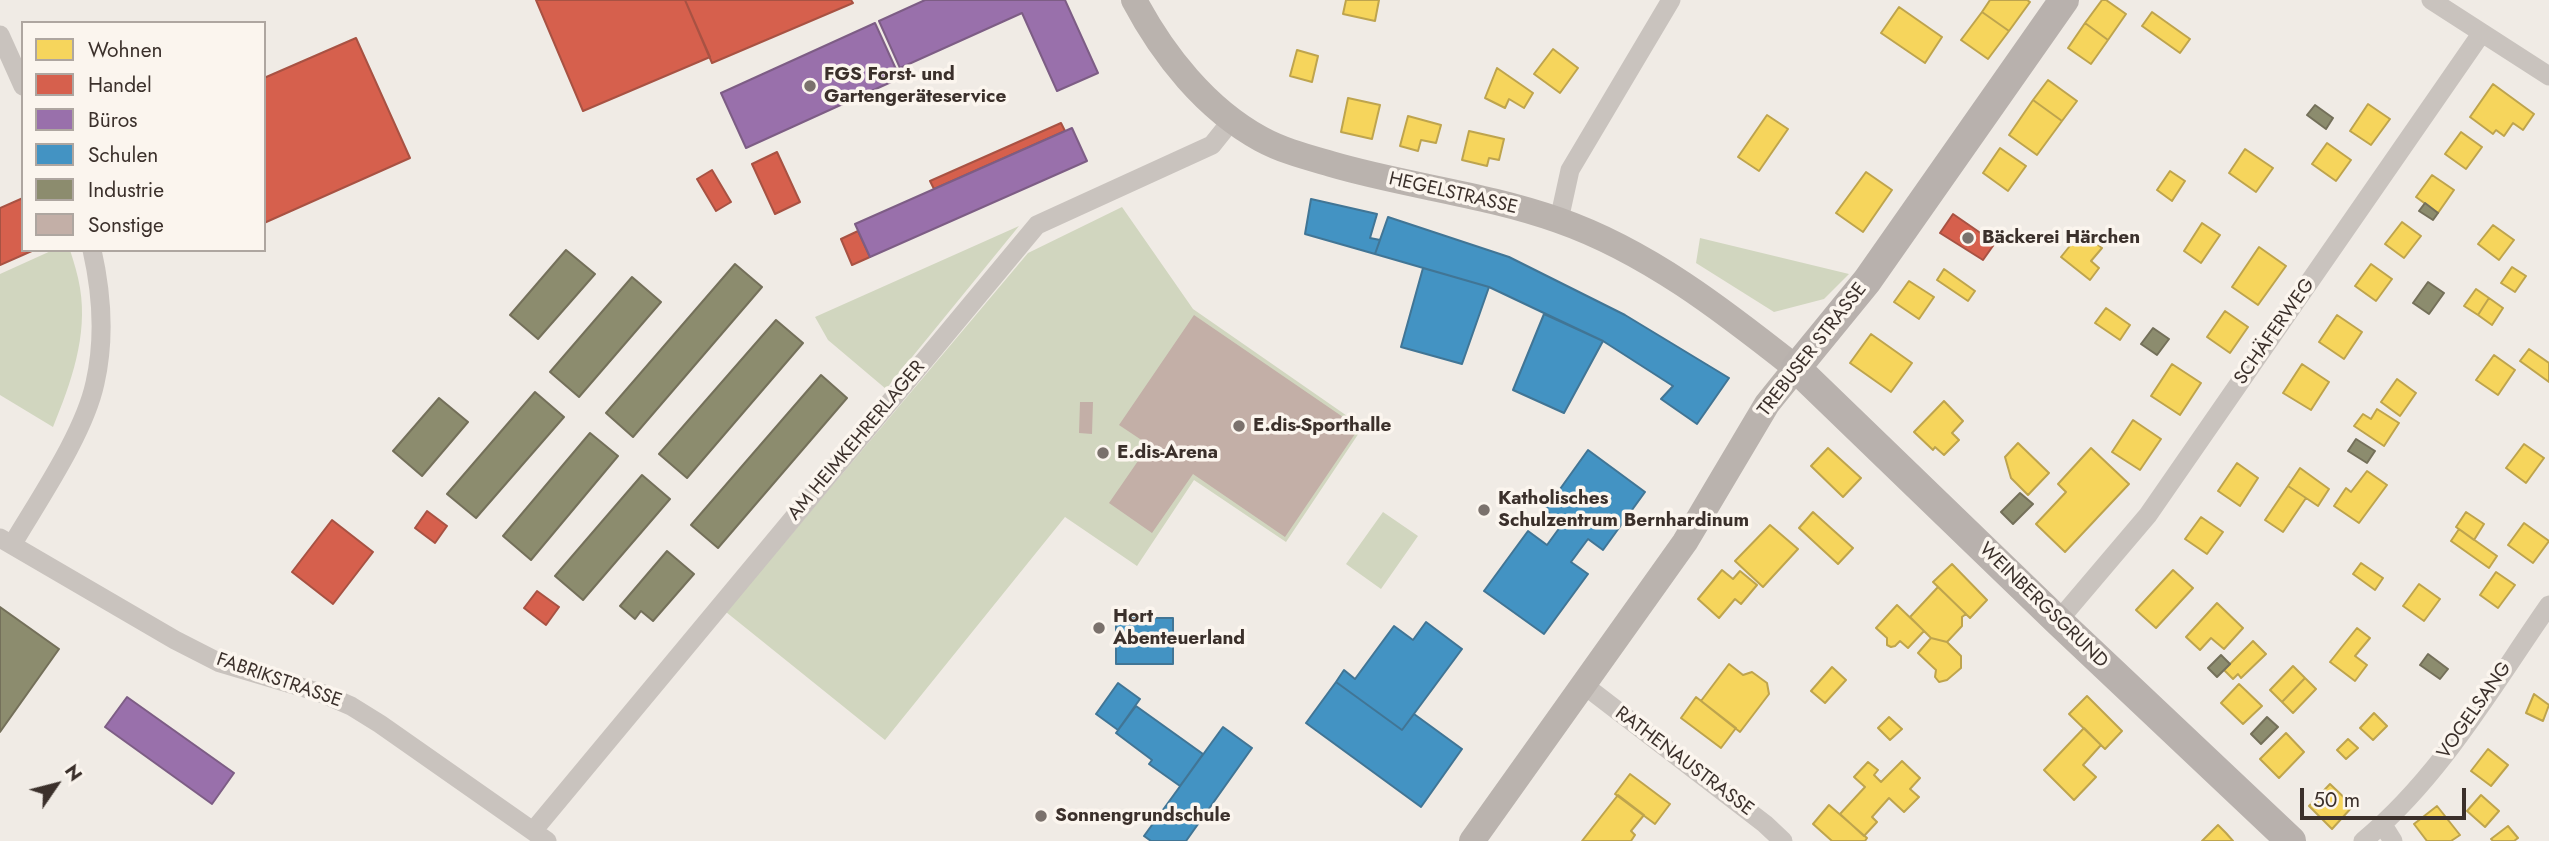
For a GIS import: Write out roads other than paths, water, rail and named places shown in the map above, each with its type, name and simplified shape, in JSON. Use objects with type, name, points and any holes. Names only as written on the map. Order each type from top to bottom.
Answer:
[{"type":"main road","name":"HEGELSTRASSE","points":[[1134,0],[1148,27],[1171,60],[1211,102],[1260,139],[1286,151],[1365,174],[1501,203],[1559,220],[1599,237],[1666,274],[1796,368]]},
{"type":"main road","name":"TREBUSER STRASSE","points":[[1472,841],[1685,542],[1767,404],[1867,281],[2064,0]]},
{"type":"main road","name":"WEINBERGSGRUND","points":[[1796,368],[2291,841]]},
{"type":"street","points":[[1559,220],[1570,170],[1671,0]]},
{"type":"street","points":[[2431,0],[2549,76]]},
{"type":"street","name":"SCHÄFERWEG","points":[[2058,621],[2148,515],[2481,34]]},
{"type":"street","points":[[0,35],[21,82]]},
{"type":"street","name":"AM HEIMKEHRERLAGER","points":[[540,836],[1037,225],[1212,145],[1233,120]]},
{"type":"street","points":[[6,541],[66,452],[95,386],[102,344],[99,284],[92,252]]},
{"type":"street","name":"FABRIKSTRASSE","points":[[6,541],[175,640],[220,663],[321,693],[351,706],[540,836]]},
{"type":"street","name":"VOGELSANG","points":[[2363,841],[2388,833],[2549,605]]},
{"type":"street","name":"RATHENAUSTRASSE","points":[[1584,685],[1765,824],[1783,841]]},
{"type":"place","name":"FGS Forst- und Gartengeräteservice","points":[[810,86]]},
{"type":"place","name":"Bäckerei Härchen","points":[[1968,238]]},
{"type":"place","name":"E.dis-Sporthalle","points":[[1239,426]]},
{"type":"place","name":"E.dis-Arena","points":[[1103,453]]},
{"type":"place","name":"Katholisches Schulzentrum Bernhardinum","points":[[1484,510]]},
{"type":"place","name":"Hort Abenteuerland","points":[[1099,628]]},
{"type":"place","name":"Sonnengrundschule","points":[[1041,816]]}]
